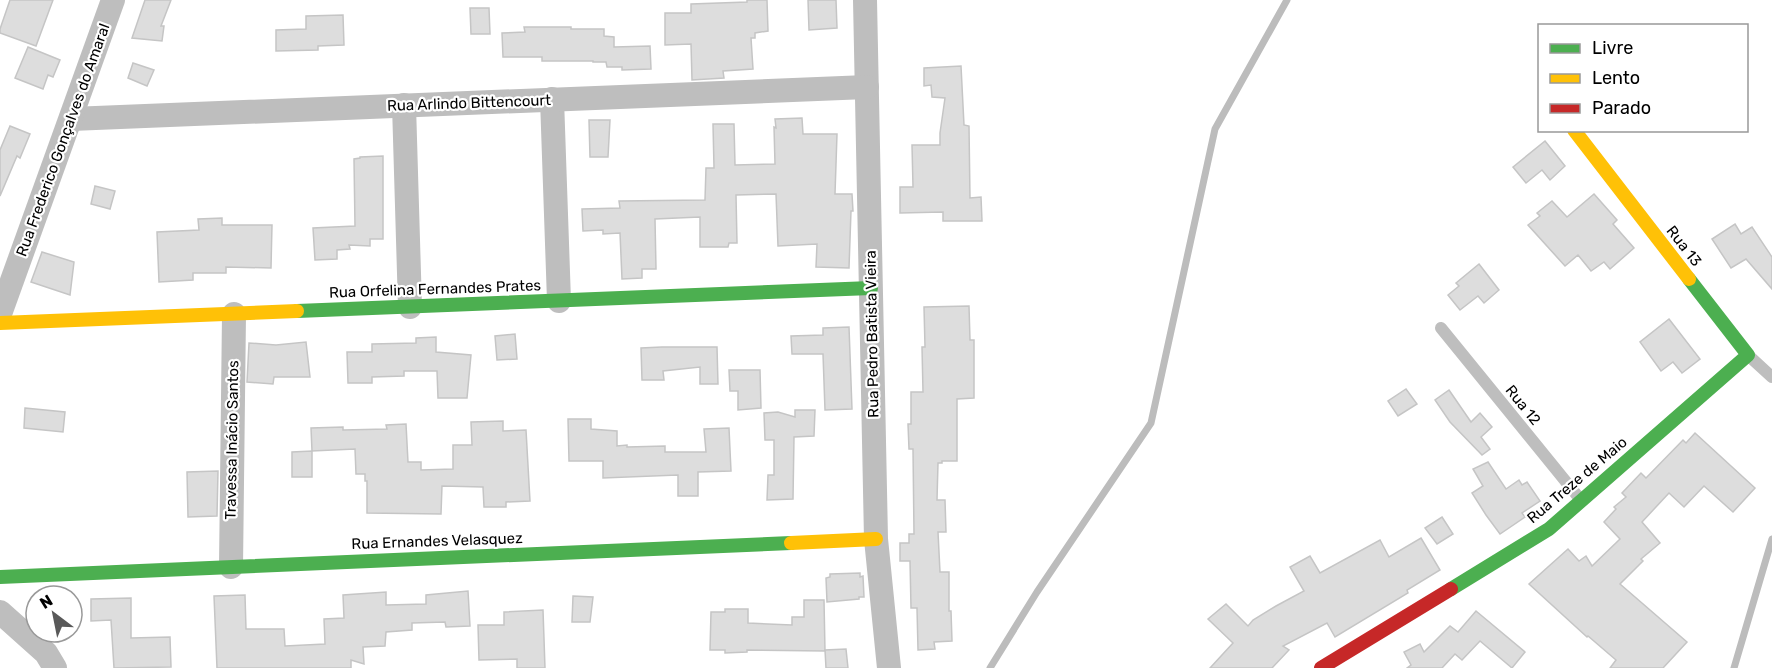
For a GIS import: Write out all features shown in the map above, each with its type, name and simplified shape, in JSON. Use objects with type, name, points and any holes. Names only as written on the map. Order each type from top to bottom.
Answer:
[{"type":"street","name":"Rua Frederico Gonçalves do Amaral","points":[[0,314],[114,0]]},
{"type":"street","name":"Rua Pedro Batista Vieira","points":[[865,0],[876,539],[889,668]]},
{"type":"street","name":"Rua Arlindo Bittencourt","points":[[71,118],[867,87]]},
{"type":"street","points":[[552,99],[559,300]]},
{"type":"street","points":[[404,105],[410,307]]},
{"type":"street","name":"Rua 13","points":[[1576,132],[1748,356]]},
{"type":"street","name":"Rua Orfelina Fernandes Prates","points":[[0,323],[871,288]]},
{"type":"street","name":"Travessa Inácio Santos","points":[[231,567],[234,314]]},
{"type":"street","name":"Rua Treze de Maio","points":[[1321,668],[1548,529],[1748,356]]},
{"type":"street","name":"Rua Ernandes Velasquez","points":[[0,577],[876,539]]},
{"type":"street","points":[[0,612],[46,653],[55,668]]},
{"type":"lane","name":"Rua 12","points":[[1441,328],[1581,501]]},
{"type":"lane","name":"Rua 13","points":[[1748,356],[1772,377]]},
{"type":"building","points":[[10,0],[53,0],[36,46],[0,33]]},
{"type":"building","points":[[145,0],[171,0],[161,26],[164,26],[162,41],[132,38]]},
{"type":"building","points":[[747,0],[767,0],[768,31],[755,33],[755,38],[751,38],[753,69],[723,71],[724,78],[692,80],[691,44],[665,45],[665,13],[691,13],[691,4],[747,2]]},
{"type":"building","points":[[808,0],[836,0],[837,28],[809,30]]},
{"type":"building","points":[[470,8],[489,8],[490,34],[471,34]]},
{"type":"building","points":[[343,15],[344,45],[318,46],[318,50],[276,51],[276,30],[306,29],[306,16]]},
{"type":"building","points":[[524,27],[604,29],[604,36],[614,37],[614,47],[650,46],[651,69],[622,70],[622,67],[607,67],[606,62],[542,61],[542,57],[503,57],[502,33],[525,32]]},
{"type":"building","points":[[28,47],[60,60],[53,77],[48,75],[43,89],[15,78]]},
{"type":"building","points":[[133,63],[154,70],[147,86],[128,78]]},
{"type":"building","points":[[961,66],[964,125],[969,126],[970,198],[981,197],[982,221],[943,221],[943,212],[900,213],[900,187],[913,187],[912,145],[940,145],[945,98],[932,97],[931,85],[924,86],[924,68]]},
{"type":"building","points":[[802,118],[803,134],[837,134],[835,194],[852,194],[849,268],[816,267],[817,244],[778,246],[776,194],[736,195],[737,243],[729,243],[728,247],[700,247],[700,217],[655,219],[656,269],[642,269],[642,278],[622,279],[620,233],[603,234],[603,230],[583,231],[582,209],[620,208],[619,201],[705,200],[706,168],[714,168],[713,124],[734,124],[735,165],[775,164],[775,119]]},
{"type":"building","points":[[589,120],[610,120],[608,157],[590,157]]},
{"type":"building","points":[[10,126],[30,134],[20,158],[17,156],[0,196],[0,150]]},
{"type":"building","points":[[1545,141],[1565,166],[1550,180],[1542,170],[1526,183],[1513,167]]},
{"type":"building","points":[[383,156],[383,239],[370,239],[370,246],[349,245],[350,249],[337,250],[337,259],[315,260],[313,228],[355,226],[354,159]]},
{"type":"building","points":[[95,186],[115,191],[110,209],[91,204]]},
{"type":"building","points":[[1594,194],[1617,220],[1613,224],[1634,248],[1610,269],[1604,262],[1591,271],[1578,255],[1565,266],[1528,225],[1540,216],[1537,213],[1552,201],[1567,217]]},
{"type":"building","points":[[222,218],[222,225],[272,225],[271,268],[226,267],[226,273],[193,273],[193,280],[159,282],[157,232],[199,230],[198,219]]},
{"type":"building","points":[[1735,224],[1741,234],[1752,227],[1772,257],[1772,289],[1746,259],[1731,268],[1712,239]]},
{"type":"building","points":[[42,252],[74,262],[70,295],[31,282]]},
{"type":"building","points":[[1479,264],[1499,290],[1484,303],[1478,296],[1460,310],[1448,295],[1459,286],[1456,283]]},
{"type":"building","points":[[969,306],[970,340],[974,340],[974,398],[957,399],[957,461],[938,463],[937,500],[945,500],[946,532],[938,532],[940,572],[949,572],[952,641],[934,642],[935,649],[918,650],[917,608],[911,608],[910,561],[900,561],[900,543],[909,543],[909,534],[914,534],[913,449],[909,449],[908,424],[911,424],[911,392],[923,392],[924,307]]},
{"type":"building","points":[[1669,319],[1700,359],[1682,373],[1673,362],[1661,371],[1640,342]]},
{"type":"building","points":[[849,327],[852,409],[825,410],[823,354],[792,354],[791,336],[823,335],[823,328]]},
{"type":"building","points":[[515,334],[517,359],[497,360],[495,336]]},
{"type":"building","points":[[436,337],[436,352],[471,355],[467,398],[438,398],[437,371],[404,371],[404,376],[372,377],[372,383],[348,383],[347,352],[372,352],[372,344],[416,343],[416,338]]},
{"type":"building","points":[[306,342],[310,377],[274,377],[273,384],[247,382],[249,343],[276,345]]},
{"type":"building","points":[[717,347],[718,384],[700,384],[700,367],[663,371],[664,380],[642,380],[641,348]]},
{"type":"building","points":[[729,370],[760,370],[761,408],[738,410],[738,391],[730,391]]},
{"type":"building","points":[[1406,389],[1417,404],[1398,416],[1388,401]]},
{"type":"building","points":[[1449,390],[1471,422],[1480,413],[1492,427],[1481,437],[1490,449],[1482,455],[1450,422],[1435,400]]},
{"type":"building","points":[[25,408],[65,412],[63,432],[24,428]]},
{"type":"building","points":[[795,410],[815,410],[814,436],[794,437],[793,499],[767,500],[768,475],[774,475],[774,440],[765,440],[764,413],[778,412],[795,417]]},
{"type":"building","points":[[568,419],[591,419],[591,429],[617,431],[617,446],[665,446],[665,452],[706,452],[704,429],[729,428],[731,471],[698,472],[698,496],[678,496],[678,475],[603,478],[603,461],[569,461]]},
{"type":"building","points":[[503,421],[503,431],[526,430],[530,501],[506,502],[506,507],[484,507],[483,487],[442,486],[441,514],[367,513],[367,481],[365,481],[365,474],[356,474],[355,449],[312,451],[311,428],[387,429],[386,425],[406,424],[408,462],[421,462],[421,470],[453,469],[453,445],[472,445],[471,422]]},
{"type":"building","points":[[1695,433],[1755,488],[1733,512],[1704,486],[1684,507],[1669,493],[1642,522],[1660,543],[1641,559],[1643,561],[1620,584],[1687,642],[1663,668],[1610,668],[1616,660],[1529,584],[1568,549],[1579,561],[1586,556],[1592,566],[1620,539],[1604,522],[1616,509],[1614,507],[1626,497],[1622,493],[1641,473],[1646,478],[1683,440],[1686,443]]},
{"type":"building","points":[[312,451],[312,477],[292,477],[292,452]]},
{"type":"building","points":[[1488,462],[1506,489],[1519,480],[1522,485],[1527,482],[1540,501],[1522,513],[1525,517],[1500,534],[1472,493],[1483,486],[1473,469]]},
{"type":"building","points":[[218,471],[217,516],[188,517],[187,472]]},
{"type":"building","points":[[1442,517],[1453,534],[1437,544],[1425,528]]},
{"type":"building","points":[[1421,538],[1440,570],[1407,590],[1408,593],[1335,637],[1327,623],[1283,646],[1289,650],[1272,668],[1210,668],[1233,643],[1208,619],[1226,604],[1248,626],[1253,620],[1304,591],[1290,567],[1310,556],[1320,573],[1380,540],[1389,557]]},
{"type":"building","points":[[860,573],[860,577],[863,576],[864,597],[827,602],[826,578],[830,577],[830,574]]},
{"type":"building","points":[[468,591],[470,626],[446,627],[445,622],[412,623],[412,630],[386,632],[385,646],[363,647],[364,664],[351,660],[351,668],[217,668],[214,596],[245,595],[246,629],[284,629],[285,646],[325,644],[324,619],[344,618],[343,595],[386,592],[386,605],[426,604],[426,595]]},
{"type":"building","points":[[573,596],[593,597],[590,622],[572,622]]},
{"type":"building","points":[[131,598],[131,638],[170,637],[171,667],[114,668],[111,620],[91,621],[91,599]]},
{"type":"building","points":[[804,600],[824,600],[825,651],[747,650],[747,652],[725,653],[725,650],[710,650],[711,612],[725,612],[725,609],[748,609],[748,623],[792,625],[792,617],[804,617]]},
{"type":"building","points":[[543,610],[545,668],[517,668],[517,659],[479,660],[478,625],[504,625],[504,612]]},
{"type":"building","points":[[1476,611],[1525,652],[1512,668],[1480,641],[1462,660],[1455,654],[1442,668],[1407,668],[1411,665],[1404,652],[1420,644],[1424,652],[1450,626],[1458,632]]},
{"type":"building","points":[[846,649],[848,668],[826,668],[825,650]]},
{"type":"waterway","points":[[990,668],[1037,592],[1151,423],[1215,129],[1287,0]]},
{"type":"waterway","points":[[1734,668],[1772,539]]},
{"type":"traffic: fast","points":[[1451,589],[1549,529],[1748,355],[1689,279]]},
{"type":"traffic: fast","points":[[297,311],[871,288]]},
{"type":"traffic: fast","points":[[0,577],[791,543]]},
{"type":"traffic: slow","points":[[1576,132],[1689,279]]},
{"type":"traffic: slow","points":[[0,323],[297,311]]},
{"type":"traffic: slow","points":[[791,543],[876,539]]},
{"type":"traffic: jam","points":[[1321,668],[1451,589]]}]
